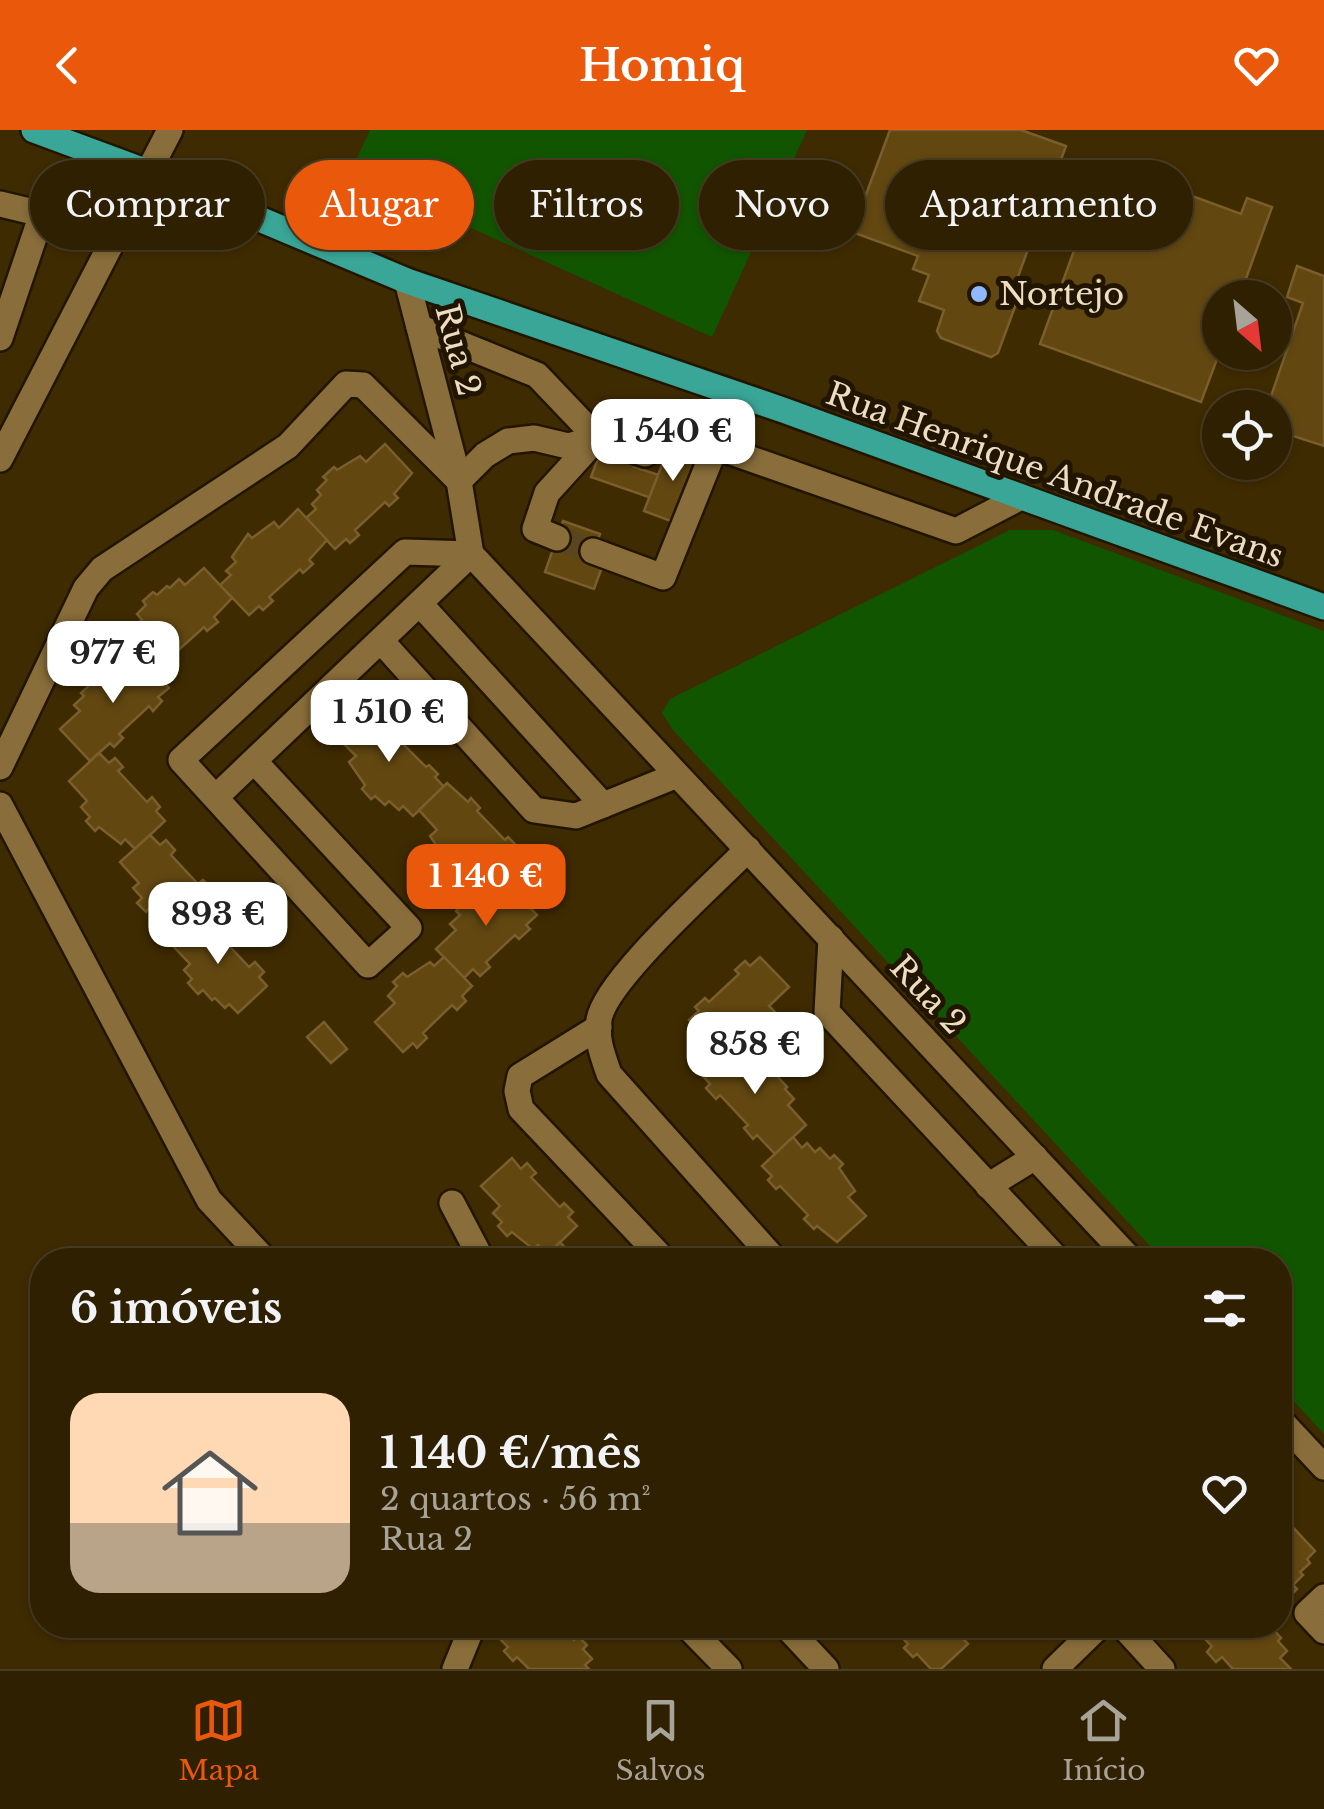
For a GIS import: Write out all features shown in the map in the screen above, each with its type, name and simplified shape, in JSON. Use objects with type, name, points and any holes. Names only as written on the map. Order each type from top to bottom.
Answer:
[{"type":"main road","name":"Rua Henrique Andrade Evans","points":[[34,130],[115,160]]},
{"type":"main road","name":"Rua Henrique Andrade Evans","points":[[265,221],[406,280],[782,410],[1324,607]]},
{"type":"street","points":[[156,160],[170,130]]},
{"type":"street","points":[[0,204],[42,214],[0,338]]},
{"type":"street","points":[[0,459],[110,250]]},
{"type":"street","name":"Rua 2","points":[[406,280],[459,481],[471,554],[1120,1248]]},
{"type":"street","points":[[418,327],[537,376],[598,438],[645,454],[677,434],[716,444],[956,531],[1021,497]]},
{"type":"street","points":[[0,768],[93,578],[288,446],[346,384],[363,385],[459,481],[508,440],[534,438],[568,446],[598,438]]},
{"type":"street","points":[[557,538],[535,529],[547,493],[598,438]]},
{"type":"street","points":[[593,551],[664,577],[716,444]]},
{"type":"street","points":[[255,762],[409,928],[368,964],[181,760],[405,552],[471,554]]},
{"type":"street","points":[[217,796],[471,554]]},
{"type":"street","points":[[421,605],[603,805]]},
{"type":"street","points":[[382,642],[534,810],[576,816],[676,776]]},
{"type":"street","points":[[0,805],[209,1200],[254,1248]]},
{"type":"street","points":[[748,850],[616,982],[599,1016],[598,1043],[609,1074],[765,1248]]},
{"type":"street","points":[[831,938],[826,1012],[1047,1248]]},
{"type":"street","points":[[598,1027],[520,1076],[517,1090],[521,1109],[653,1248]]},
{"type":"street","points":[[988,1186],[1035,1157]]},
{"type":"street","points":[[452,1203],[476,1248]]},
{"type":"street","points":[[1292,1440],[1324,1467]]},
{"type":"street","points":[[1324,1597],[1307,1613],[1324,1631]]},
{"type":"street","points":[[455,1669],[468,1638]]},
{"type":"street","points":[[699,1638],[729,1669]]},
{"type":"street","points":[[797,1638],[826,1669]]},
{"type":"street","points":[[1056,1669],[1087,1638]]},
{"type":"street","points":[[1134,1638],[1162,1669]]},
{"type":"green space","points":[[370,130],[807,130],[793,160],[699,160],[699,250],[752,250],[712,337],[520,250],[679,250],[679,160],[494,160],[494,238],[474,229],[474,160],[356,160]]},
{"type":"green space","points":[[1010,530],[1053,530],[1324,631],[1324,1434],[1292,1399],[1292,1248],[1152,1248],[673,730],[662,713],[670,699]]},
{"type":"building","points":[[890,130],[1021,130],[1066,146],[1061,160],[885,160],[885,244],[865,237],[865,197]]},
{"type":"building","points":[[1193,196],[1241,214],[1247,198],[1272,207],[1246,280],[1202,280],[1202,370],[1213,370],[1205,390],[1202,390],[1201,402],[1040,344],[1074,250],[1193,250]]},
{"type":"building","points":[[902,250],[1028,250],[1012,293],[1019,296],[998,353],[991,357],[941,338],[937,331],[944,310],[919,301],[929,275],[913,269],[918,256]]},
{"type":"building","points":[[1297,266],[1324,276],[1324,446],[1292,436],[1292,390],[1273,390],[1280,370],[1292,370],[1292,335],[1303,303],[1292,299]]},
{"type":"building","points":[[617,408],[653,421],[634,467],[665,477],[657,500],[591,477]]},
{"type":"building","points":[[385,444],[412,473],[394,494],[398,498],[389,506],[385,502],[355,530],[359,535],[350,543],[346,539],[335,549],[306,518],[316,509],[312,504],[321,495],[317,490],[327,480],[323,477],[334,467],[337,470],[360,456],[366,462]]},
{"type":"building","points":[[670,444],[701,456],[676,523],[644,511]]},
{"type":"building","points":[[298,509],[327,540],[309,560],[313,564],[303,573],[300,569],[269,597],[273,601],[263,610],[259,606],[249,615],[220,585],[231,575],[226,571],[236,562],[232,557],[248,534],[252,538],[274,522],[279,528]]},
{"type":"building","points":[[563,521],[600,534],[592,555],[605,559],[594,589],[545,572]]},
{"type":"building","points":[[204,568],[232,598],[214,617],[218,622],[207,631],[204,627],[174,654],[178,658],[155,673],[126,642],[142,620],[137,614],[146,605],[143,601],[179,579],[185,585]]},
{"type":"building","points":[[140,657],[169,688],[158,697],[162,701],[153,711],[149,706],[119,734],[123,738],[114,747],[110,743],[90,761],[60,729],[80,711],[74,705],[91,684],[87,680],[98,670],[102,674],[111,665],[116,670],[126,661],[130,666]]},
{"type":"building","points":[[369,708],[389,728],[392,725],[400,735],[397,738],[438,774],[435,777],[444,787],[413,816],[403,806],[399,810],[389,801],[385,805],[375,796],[371,799],[349,762],[356,756],[337,737]]},
{"type":"building","points":[[99,753],[109,763],[115,758],[123,767],[118,771],[147,802],[152,797],[160,807],[156,811],[165,821],[135,849],[125,839],[121,844],[99,827],[95,831],[81,807],[87,801],[69,781]]},
{"type":"building","points":[[447,783],[468,802],[471,798],[480,808],[477,811],[505,840],[508,837],[519,848],[515,851],[523,859],[492,888],[484,879],[479,883],[469,872],[464,878],[455,868],[450,872],[441,862],[445,858],[430,836],[437,830],[419,810]]},
{"type":"building","points":[[150,835],[160,845],[166,840],[175,850],[171,855],[198,884],[203,880],[212,889],[207,893],[217,903],[187,931],[177,921],[173,925],[164,915],[161,919],[150,907],[146,912],[137,903],[142,898],[133,888],[139,883],[120,862]]},
{"type":"building","points":[[502,879],[537,915],[526,925],[530,929],[519,939],[515,935],[486,962],[490,967],[480,976],[473,969],[464,978],[436,949],[456,930],[450,924],[460,915],[456,911],[466,902],[469,906],[481,899]]},
{"type":"building","points":[[202,916],[211,927],[217,922],[226,932],[221,937],[249,967],[255,962],[264,972],[259,977],[267,986],[238,1013],[229,1004],[225,1008],[215,998],[212,1000],[203,990],[198,994],[188,983],[192,979],[184,970],[190,964],[172,945]]},
{"type":"building","points":[[444,957],[472,986],[462,996],[466,1001],[457,1010],[452,1005],[423,1033],[427,1038],[417,1048],[413,1043],[403,1052],[375,1022],[395,1003],[388,996],[397,986],[393,982],[403,973],[407,977],[430,962],[434,966]]},
{"type":"building","points":[[760,957],[789,987],[769,1006],[775,1012],[758,1035],[754,1031],[744,1040],[741,1037],[721,1054],[689,1020],[699,1011],[695,1007],[705,998],[709,1002],[739,974],[735,970],[745,961],[750,966]]},
{"type":"building","points":[[324,1022],[347,1049],[331,1063],[307,1037]]},
{"type":"building","points":[[732,1045],[742,1056],[746,1052],[755,1061],[760,1057],[768,1066],[772,1062],[794,1099],[788,1105],[806,1125],[775,1154],[757,1135],[753,1139],[744,1128],[748,1125],[720,1095],[716,1099],[706,1088],[710,1084],[701,1074]]},
{"type":"building","points":[[793,1137],[802,1148],[807,1143],[815,1152],[820,1148],[830,1159],[834,1155],[843,1164],[839,1168],[855,1191],[848,1197],[866,1216],[837,1242],[804,1219],[808,1215],[780,1186],[776,1189],[768,1180],[772,1176],[762,1166]]},
{"type":"building","points":[[512,1158],[521,1169],[527,1163],[536,1173],[531,1177],[560,1207],[564,1203],[573,1212],[568,1217],[577,1226],[554,1248],[538,1245],[532,1248],[512,1232],[507,1236],[498,1226],[502,1222],[493,1213],[500,1206],[481,1186]]},
{"type":"building","points":[[1292,1526],[1315,1551],[1293,1585],[1297,1589],[1292,1594]]},
{"type":"building","points":[[499,1638],[580,1638],[592,1659],[585,1665],[589,1669],[529,1669],[517,1657],[513,1661],[504,1651],[508,1647]]},
{"type":"building","points":[[902,1638],[963,1638],[968,1644],[941,1669],[931,1669],[917,1654],[913,1657],[904,1648],[908,1644]]},
{"type":"building","points":[[1204,1638],[1281,1638],[1278,1641],[1287,1651],[1280,1658],[1291,1669],[1233,1669],[1222,1657],[1216,1662],[1207,1652],[1212,1646]]},
{"type":"tunnel","points":[[557,538],[593,551]]},
{"type":"place","name":"Nortejo","points":[[979,294]]}]
